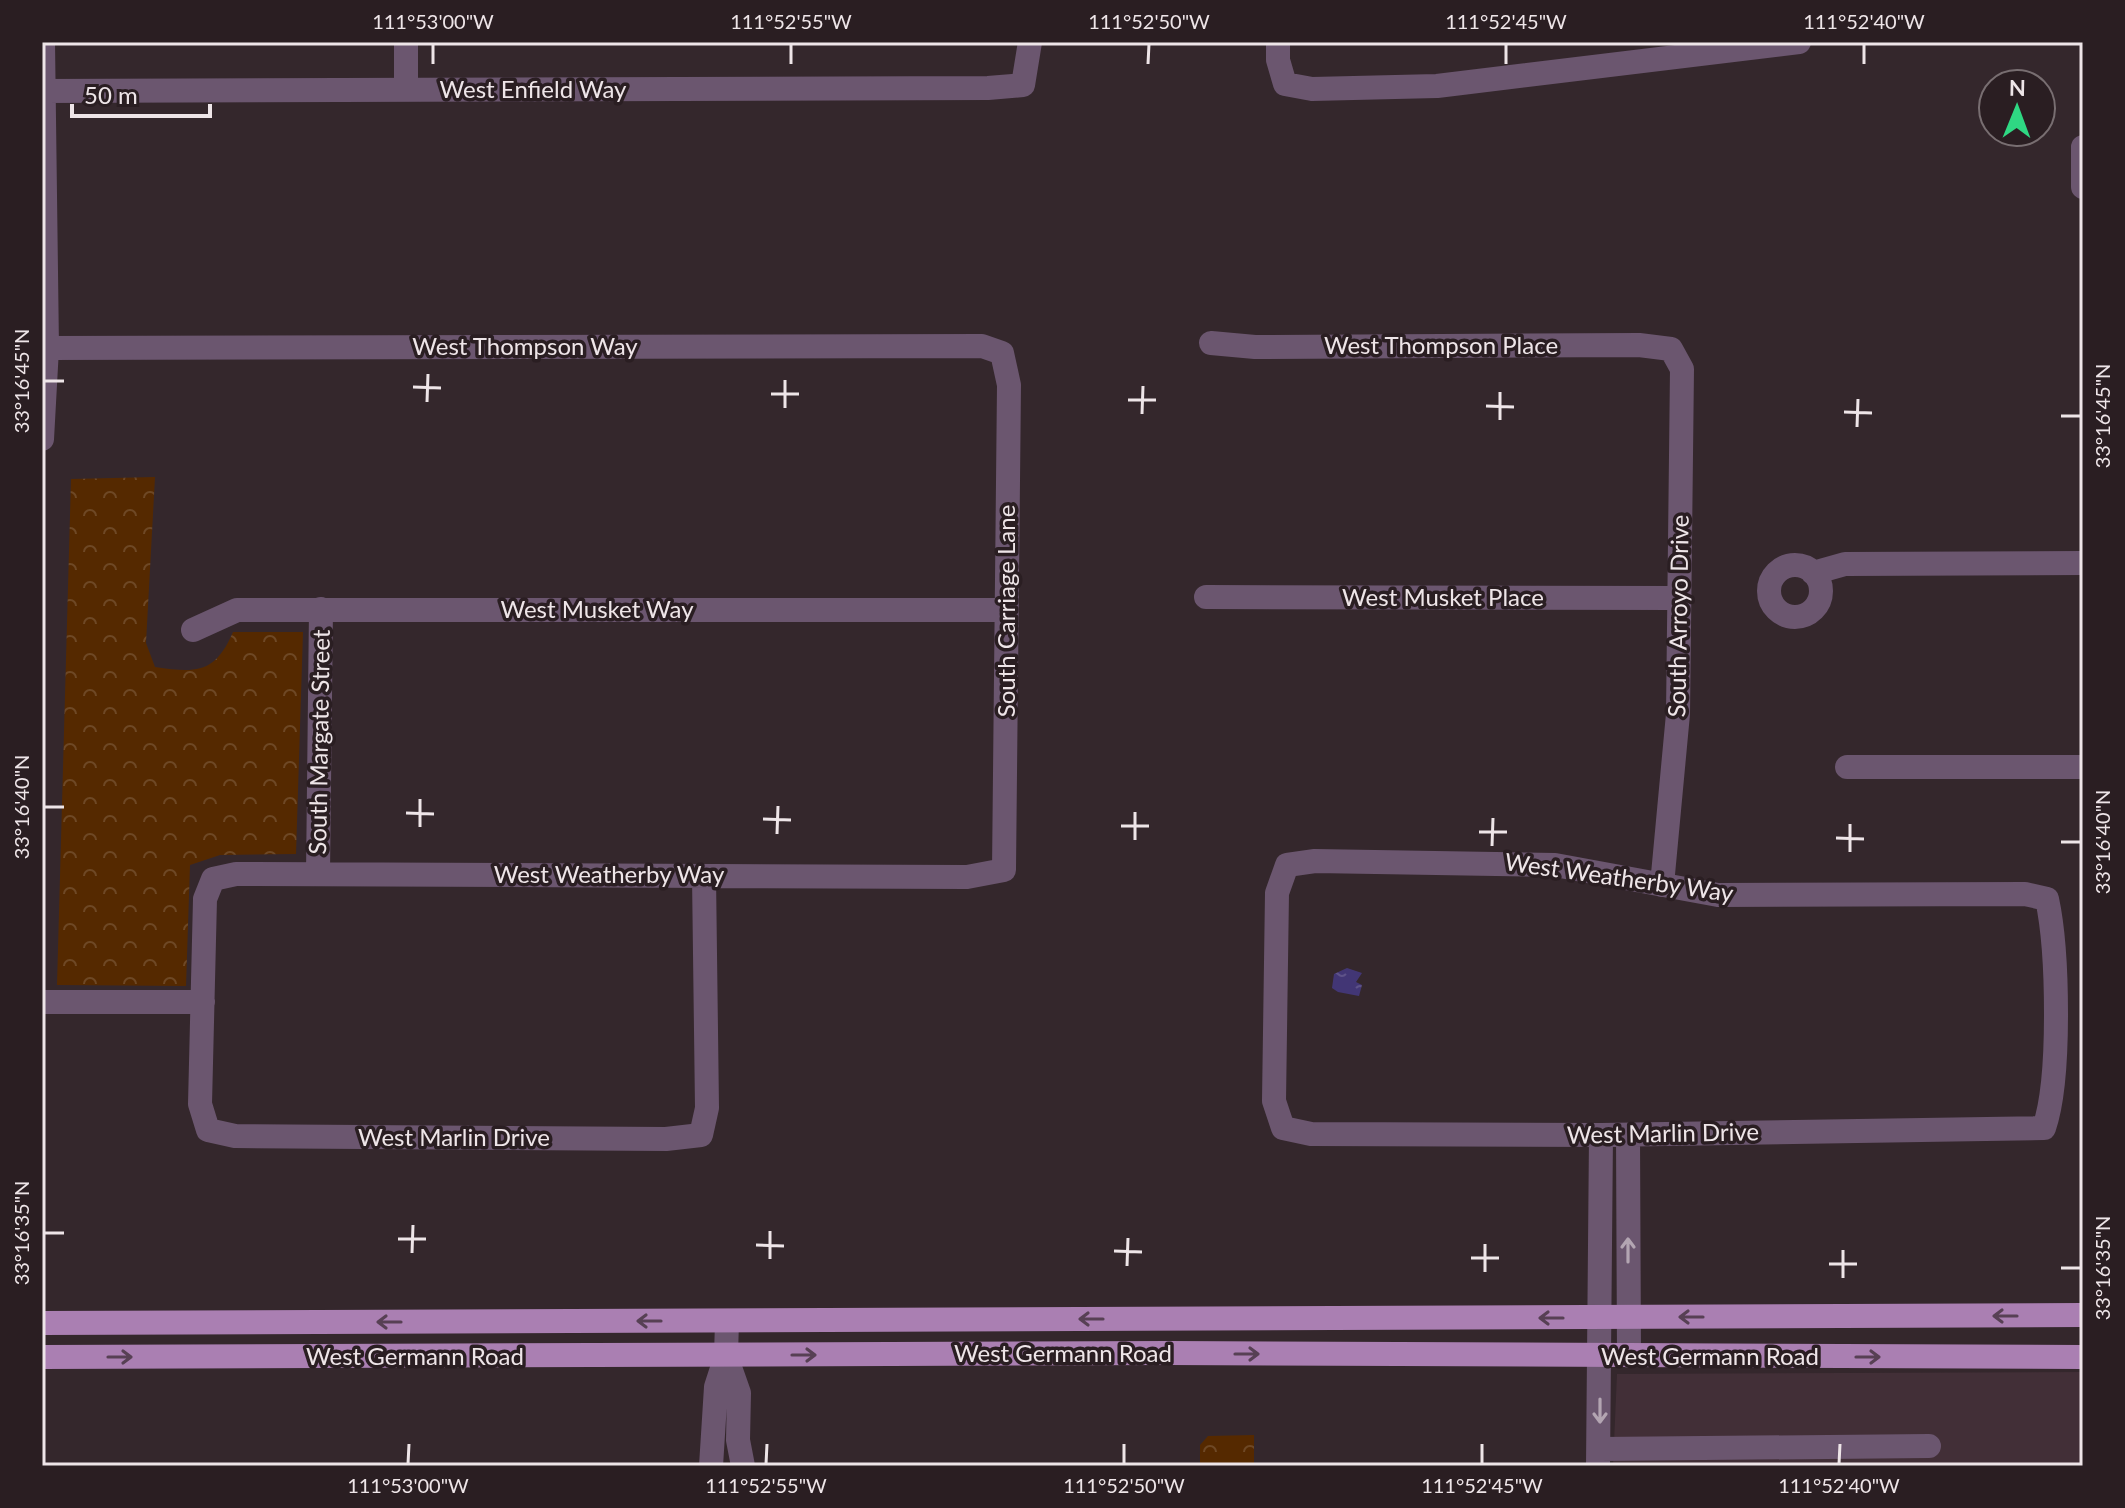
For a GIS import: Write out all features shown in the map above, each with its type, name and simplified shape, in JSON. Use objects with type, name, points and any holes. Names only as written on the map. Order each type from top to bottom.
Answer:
[{"type":"main road","name":"West Germann Road","points":[[42,1323],[2083,1315]]},
{"type":"main road","name":"West Germann Road","points":[[42,1357],[1169,1353],[2083,1357]]},
{"type":"street","points":[[42,439],[47,348],[43,42]]},
{"type":"street","points":[[406,42],[406,90]]},
{"type":"street","name":"West Enfield Way","points":[[42,91],[972,89],[1023,85],[1030,42]]},
{"type":"street","points":[[1278,42],[1278,60],[1285,84],[1312,89],[1437,86],[1799,42]]},
{"type":"street","points":[[2083,147],[2083,187]]},
{"type":"street","name":"West Thompson Place","points":[[1211,343],[1255,347],[1643,345],[1671,349]]},
{"type":"street","name":"West Thompson Way","points":[[47,348],[982,346],[1002,353]]},
{"type":"street","name":"South Arroyo Drive","points":[[1662,885],[1678,714],[1680,598],[1682,369],[1671,349]]},
{"type":"street","name":"South Carriage Lane","points":[[1002,353],[1009,385],[1004,870]]},
{"type":"street","points":[[1813,573],[1845,564],[2083,563]]},
{"type":"street","name":"West Musket Place","points":[[1206,597],[1680,598]]},
{"type":"street","name":"South Margate Street","points":[[318,874],[321,609]]},
{"type":"street","name":"West Musket Way","points":[[193,630],[237,610],[1006,610]]},
{"type":"street","points":[[1847,767],[2083,767]]},
{"type":"street","name":"West Weatherby Way","points":[[1283,1128],[1274,1101],[1277,893],[1287,865],[1315,861],[1492,861],[1555,865],[1718,895],[2025,894],[2047,899],[2053,929],[2053,1101],[2044,1128]]},
{"type":"street","name":"West Weatherby Way","points":[[203,1002],[205,899],[213,879],[236,874],[967,877],[1004,870]]},
{"type":"street","name":"West Marlin Drive","points":[[203,1002],[200,1104],[208,1130],[251,1136],[666,1139],[701,1135],[707,1108],[704,876]]},
{"type":"street","points":[[42,1002],[203,1002]]},
{"type":"street","name":"West Marlin Drive","points":[[1283,1128],[1311,1134],[1601,1135],[2044,1128]]},
{"type":"street","points":[[1601,1135],[1599,1457],[1884,1456],[1929,1446]]},
{"type":"street","points":[[1628,1135],[1629,1356]]},
{"type":"street","points":[[711,1466],[727,1440],[739,1393],[726,1356],[727,1321]]},
{"type":"street","points":[[727,1440],[743,1466]]},
{"type":"shaded area","points":[[2083,1372],[2083,1466],[1613,1466],[1617,1374]]},
{"type":"green space","points":[[155,477],[146,643],[155,667],[182,670],[203,668],[219,656],[233,632],[303,632],[296,854],[220,855],[190,865],[186,986],[57,985],[71,479]]},
{"type":"green space","points":[[1254,1435],[1254,1466],[1200,1466],[1200,1445],[1208,1436]]},
{"type":"water","points":[[1347,968],[1362,973],[1356,982],[1362,985],[1359,996],[1332,988],[1334,974]]}]
